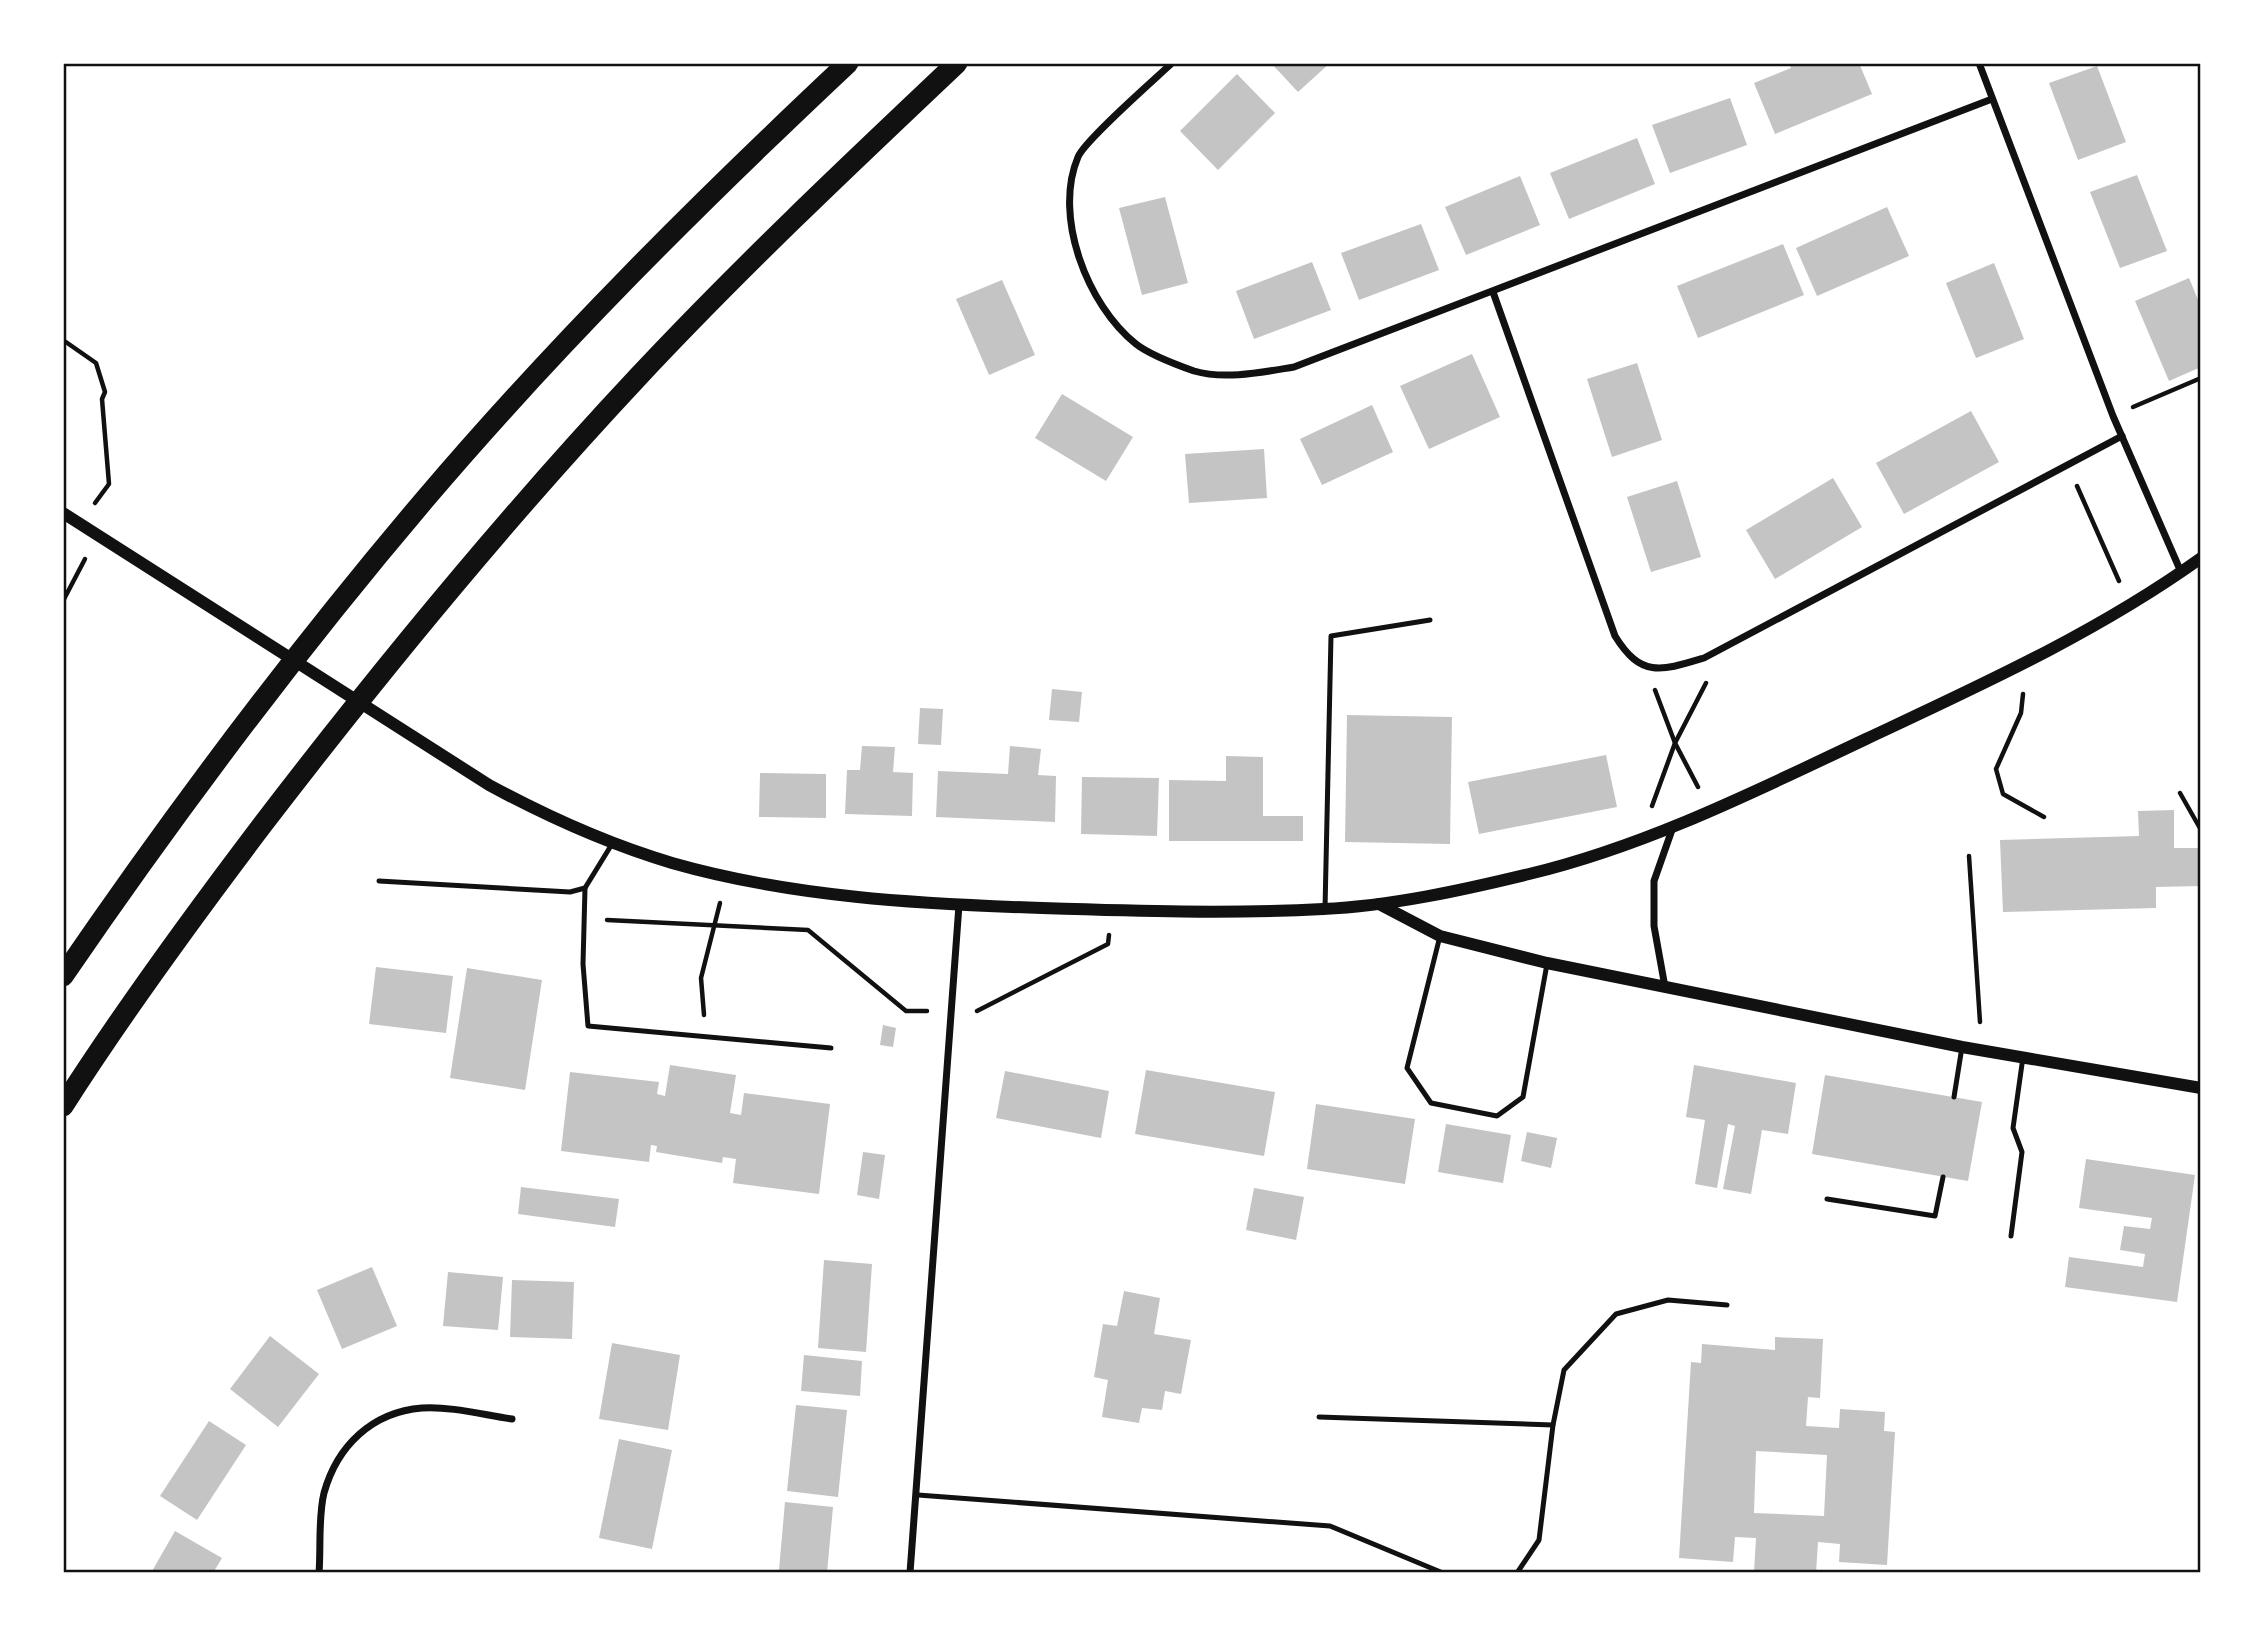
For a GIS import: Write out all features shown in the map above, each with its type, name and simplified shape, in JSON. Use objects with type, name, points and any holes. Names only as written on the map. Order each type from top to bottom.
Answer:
[{"type":"highway","points":[[63,976],[144,858],[282,674],[427,497],[580,327],[741,163],[848,63]]},
{"type":"highway","points":[[63,1106],[211,892],[340,723],[485,548],[654,360],[794,216],[957,63]]},
{"type":"street","points":[[1172,63],[1079,154],[1069,187],[1074,243],[1095,298],[1137,345],[1196,371],[1252,374],[1294,367],[1992,99]]},
{"type":"street","points":[[1979,63],[2113,416],[2180,572]]},
{"type":"street","points":[[1493,292],[1615,636],[1626,655],[1647,669],[1673,667],[1704,658],[2122,436]]},
{"type":"street","points":[[63,513],[489,785],[555,820],[612,844],[675,864],[842,894],[960,905],[1111,910],[1325,909],[1378,904],[1532,873],[1641,838],[1711,810],[2027,663],[2129,604],[2201,558]]},
{"type":"street","points":[[1665,987],[1654,926],[1654,881],[1673,826]]},
{"type":"street","points":[[1378,904],[1440,936],[1547,963],[1968,1048],[2201,1088]]},
{"type":"street","points":[[910,1573],[960,905]]},
{"type":"street","points":[[319,1573],[324,1494],[341,1454],[358,1433],[383,1418],[423,1408],[512,1419]]},
{"type":"lane","points":[[1325,909],[1331,636],[1430,621]]},
{"type":"lane","points":[[612,844],[585,888],[583,964],[588,1026],[831,1048]]},
{"type":"lane","points":[[379,881],[570,891],[585,888]]},
{"type":"lane","points":[[1440,936],[1407,1068],[1431,1103],[1497,1116],[1523,1097],[1547,963]]},
{"type":"lane","points":[[1954,1097],[1968,1048]]},
{"type":"lane","points":[[2011,1237],[2022,1152],[2013,1128],[2023,1057]]},
{"type":"lane","points":[[1827,1199],[1935,1216],[1943,1177]]},
{"type":"lane","points":[[1517,1573],[1539,1540],[1553,1425],[1564,1370],[1616,1314],[1668,1300],[1727,1305]]},
{"type":"lane","points":[[1319,1417],[1553,1425]]},
{"type":"lane","points":[[918,1494],[1330,1526],[1443,1573]]},
{"type":"path","points":[[63,340],[96,363],[105,392],[102,399],[109,484],[80,524]]},
{"type":"path","points":[[2113,416],[2201,378]]},
{"type":"path","points":[[2065,465],[2129,604]]},
{"type":"path","points":[[63,601],[97,536]]},
{"type":"path","points":[[1641,838],[1675,743],[1724,648]]},
{"type":"path","points":[[2027,663],[2021,713],[1996,769],[2003,794],[2044,817]]},
{"type":"path","points":[[1647,669],[1675,743],[1711,810]]},
{"type":"path","points":[[2180,793],[2201,830]]},
{"type":"path","points":[[1968,1048],[1982,1016],[1969,856]]},
{"type":"path","points":[[705,1036],[701,978],[727,875]]},
{"type":"path","points":[[584,919],[808,930],[906,1011],[974,1012],[1108,944],[1111,910]]},
{"type":"building","points":[[1271,63],[1330,63],[1298,92]]},
{"type":"building","points":[[1789,63],[1859,63],[1872,94],[1775,134],[1754,83],[1791,68]]},
{"type":"building","points":[[2097,66],[2126,142],[2078,160],[2049,83]]},
{"type":"building","points":[[1237,74],[1275,113],[1218,170],[1180,131]]},
{"type":"building","points":[[1730,98],[1747,145],[1670,173],[1652,125]]},
{"type":"building","points":[[1637,138],[1655,184],[1569,219],[1550,173]]},
{"type":"building","points":[[2137,175],[2167,251],[2120,268],[2090,192]]},
{"type":"building","points":[[1520,176],[1540,225],[1466,255],[1445,207]]},
{"type":"building","points":[[1165,197],[1188,283],[1142,295],[1119,208]]},
{"type":"building","points":[[1887,207],[1909,256],[1817,296],[1796,248]]},
{"type":"building","points":[[1421,224],[1439,270],[1359,300],[1341,253]]},
{"type":"building","points":[[1783,244],[1804,295],[1698,338],[1677,286]]},
{"type":"building","points":[[1312,262],[1331,310],[1254,339],[1236,291]]},
{"type":"building","points":[[1994,263],[2024,339],[1976,358],[1946,283]]},
{"type":"building","points":[[2189,278],[2201,307],[2201,367],[2169,381],[2135,301]]},
{"type":"building","points":[[1002,280],[1035,355],[989,375],[956,299]]},
{"type":"building","points":[[1472,354],[1500,417],[1429,449],[1400,386]]},
{"type":"building","points":[[1637,363],[1662,440],[1612,457],[1587,379]]},
{"type":"building","points":[[1062,394],[1133,437],[1106,481],[1035,438]]},
{"type":"building","points":[[1372,405],[1393,452],[1322,485],[1300,439]]},
{"type":"building","points":[[1971,411],[1999,462],[1904,514],[1876,463]]},
{"type":"building","points":[[1264,449],[1267,498],[1189,503],[1185,454]]},
{"type":"building","points":[[1833,478],[1862,527],[1775,579],[1746,530]]},
{"type":"building","points":[[1677,481],[1701,557],[1651,572],[1627,497]]},
{"type":"building","points":[[1052,689],[1082,692],[1079,722],[1049,720]]},
{"type":"building","points":[[920,708],[943,709],[941,745],[918,744]]},
{"type":"building","points":[[1347,715],[1452,717],[1450,844],[1345,842]]},
{"type":"building","points":[[862,746],[895,747],[893,772],[913,773],[912,816],[845,814],[847,770],[860,770]]},
{"type":"building","points":[[1010,746],[1041,749],[1038,775],[1056,776],[1055,822],[936,817],[938,771],[1008,774]]},
{"type":"building","points":[[1606,755],[1617,807],[1479,834],[1468,782]]},
{"type":"building","points":[[1226,756],[1263,757],[1263,816],[1303,816],[1303,841],[1169,841],[1169,780],[1226,781]]},
{"type":"building","points":[[760,773],[826,774],[826,818],[759,817]]},
{"type":"building","points":[[1082,777],[1159,778],[1157,836],[1081,834]]},
{"type":"building","points":[[2174,810],[2174,848],[2201,848],[2201,886],[2156,887],[2156,908],[2003,912],[2000,840],[2139,836],[2138,811]]},
{"type":"building","points":[[376,967],[453,976],[446,1033],[369,1024]]},
{"type":"building","points":[[467,968],[542,980],[525,1090],[450,1078]]},
{"type":"building","points":[[883,1025],[896,1028],[893,1047],[880,1045]]},
{"type":"building","points":[[670,1065],[736,1075],[730,1113],[741,1115],[744,1093],[830,1104],[819,1194],[733,1183],[736,1159],[723,1157],[722,1163],[656,1152],[657,1146],[651,1145],[649,1162],[561,1151],[570,1072],[659,1082],[657,1094],[665,1096]]},
{"type":"building","points":[[1694,1065],[1796,1083],[1788,1134],[1762,1130],[1751,1194],[1723,1189],[1735,1126],[1728,1124],[1717,1188],[1695,1184],[1705,1120],[1686,1117]]},
{"type":"building","points":[[1146,1070],[1275,1092],[1264,1156],[1135,1134]]},
{"type":"building","points":[[1005,1071],[1109,1091],[1101,1138],[996,1118]]},
{"type":"building","points":[[1825,1075],[1982,1102],[1968,1181],[1812,1154]]},
{"type":"building","points":[[1316,1104],[1415,1119],[1405,1184],[1307,1169]]},
{"type":"building","points":[[1446,1124],[1511,1135],[1503,1183],[1438,1172]]},
{"type":"building","points":[[1527,1132],[1557,1138],[1551,1168],[1521,1161]]},
{"type":"building","points":[[863,1152],[885,1155],[879,1199],[857,1195]]},
{"type":"building","points":[[2086,1159],[2195,1175],[2177,1302],[2065,1287],[2069,1257],[2143,1267],[2145,1254],[2120,1250],[2124,1226],[2150,1229],[2152,1218],[2079,1208]]},
{"type":"building","points":[[521,1187],[619,1199],[615,1227],[518,1214]]},
{"type":"building","points":[[1254,1188],[1304,1197],[1296,1240],[1246,1230]]},
{"type":"building","points":[[824,1260],[872,1264],[866,1352],[818,1348]]},
{"type":"building","points":[[372,1267],[397,1326],[342,1349],[317,1290]]},
{"type":"building","points":[[448,1272],[503,1277],[498,1330],[443,1326]]},
{"type":"building","points":[[512,1280],[574,1282],[572,1339],[510,1337]]},
{"type":"building","points":[[1124,1291],[1160,1298],[1154,1334],[1191,1340],[1181,1394],[1165,1391],[1162,1410],[1142,1408],[1139,1423],[1102,1417],[1108,1380],[1094,1377],[1103,1324],[1117,1326]]},
{"type":"building","points":[[270,1336],[319,1374],[278,1427],[230,1389]]},
{"type":"building","points":[[1775,1337],[1823,1339],[1820,1398],[1808,1397],[1806,1426],[1839,1428],[1840,1409],[1885,1412],[1884,1431],[1895,1432],[1887,1565],[1839,1562],[1840,1544],[1818,1542],[1816,1573],[1754,1572],[1756,1538],[1735,1537],[1733,1562],[1679,1558],[1691,1362],[1701,1363],[1702,1344],[1775,1350]],"holes":[[[1756,1451],[1827,1455],[1824,1516],[1754,1513]]]},
{"type":"building","points":[[612,1343],[680,1355],[668,1430],[599,1419]]},
{"type":"building","points":[[804,1355],[862,1361],[860,1396],[801,1391]]},
{"type":"building","points":[[796,1405],[847,1410],[838,1497],[787,1491]]},
{"type":"building","points":[[209,1421],[246,1445],[197,1520],[160,1496]]},
{"type":"building","points":[[619,1439],[672,1450],[652,1549],[599,1538]]},
{"type":"building","points":[[785,1502],[833,1507],[827,1573],[779,1570]]},
{"type":"building","points":[[175,1531],[222,1558],[213,1573],[151,1573]]}]
